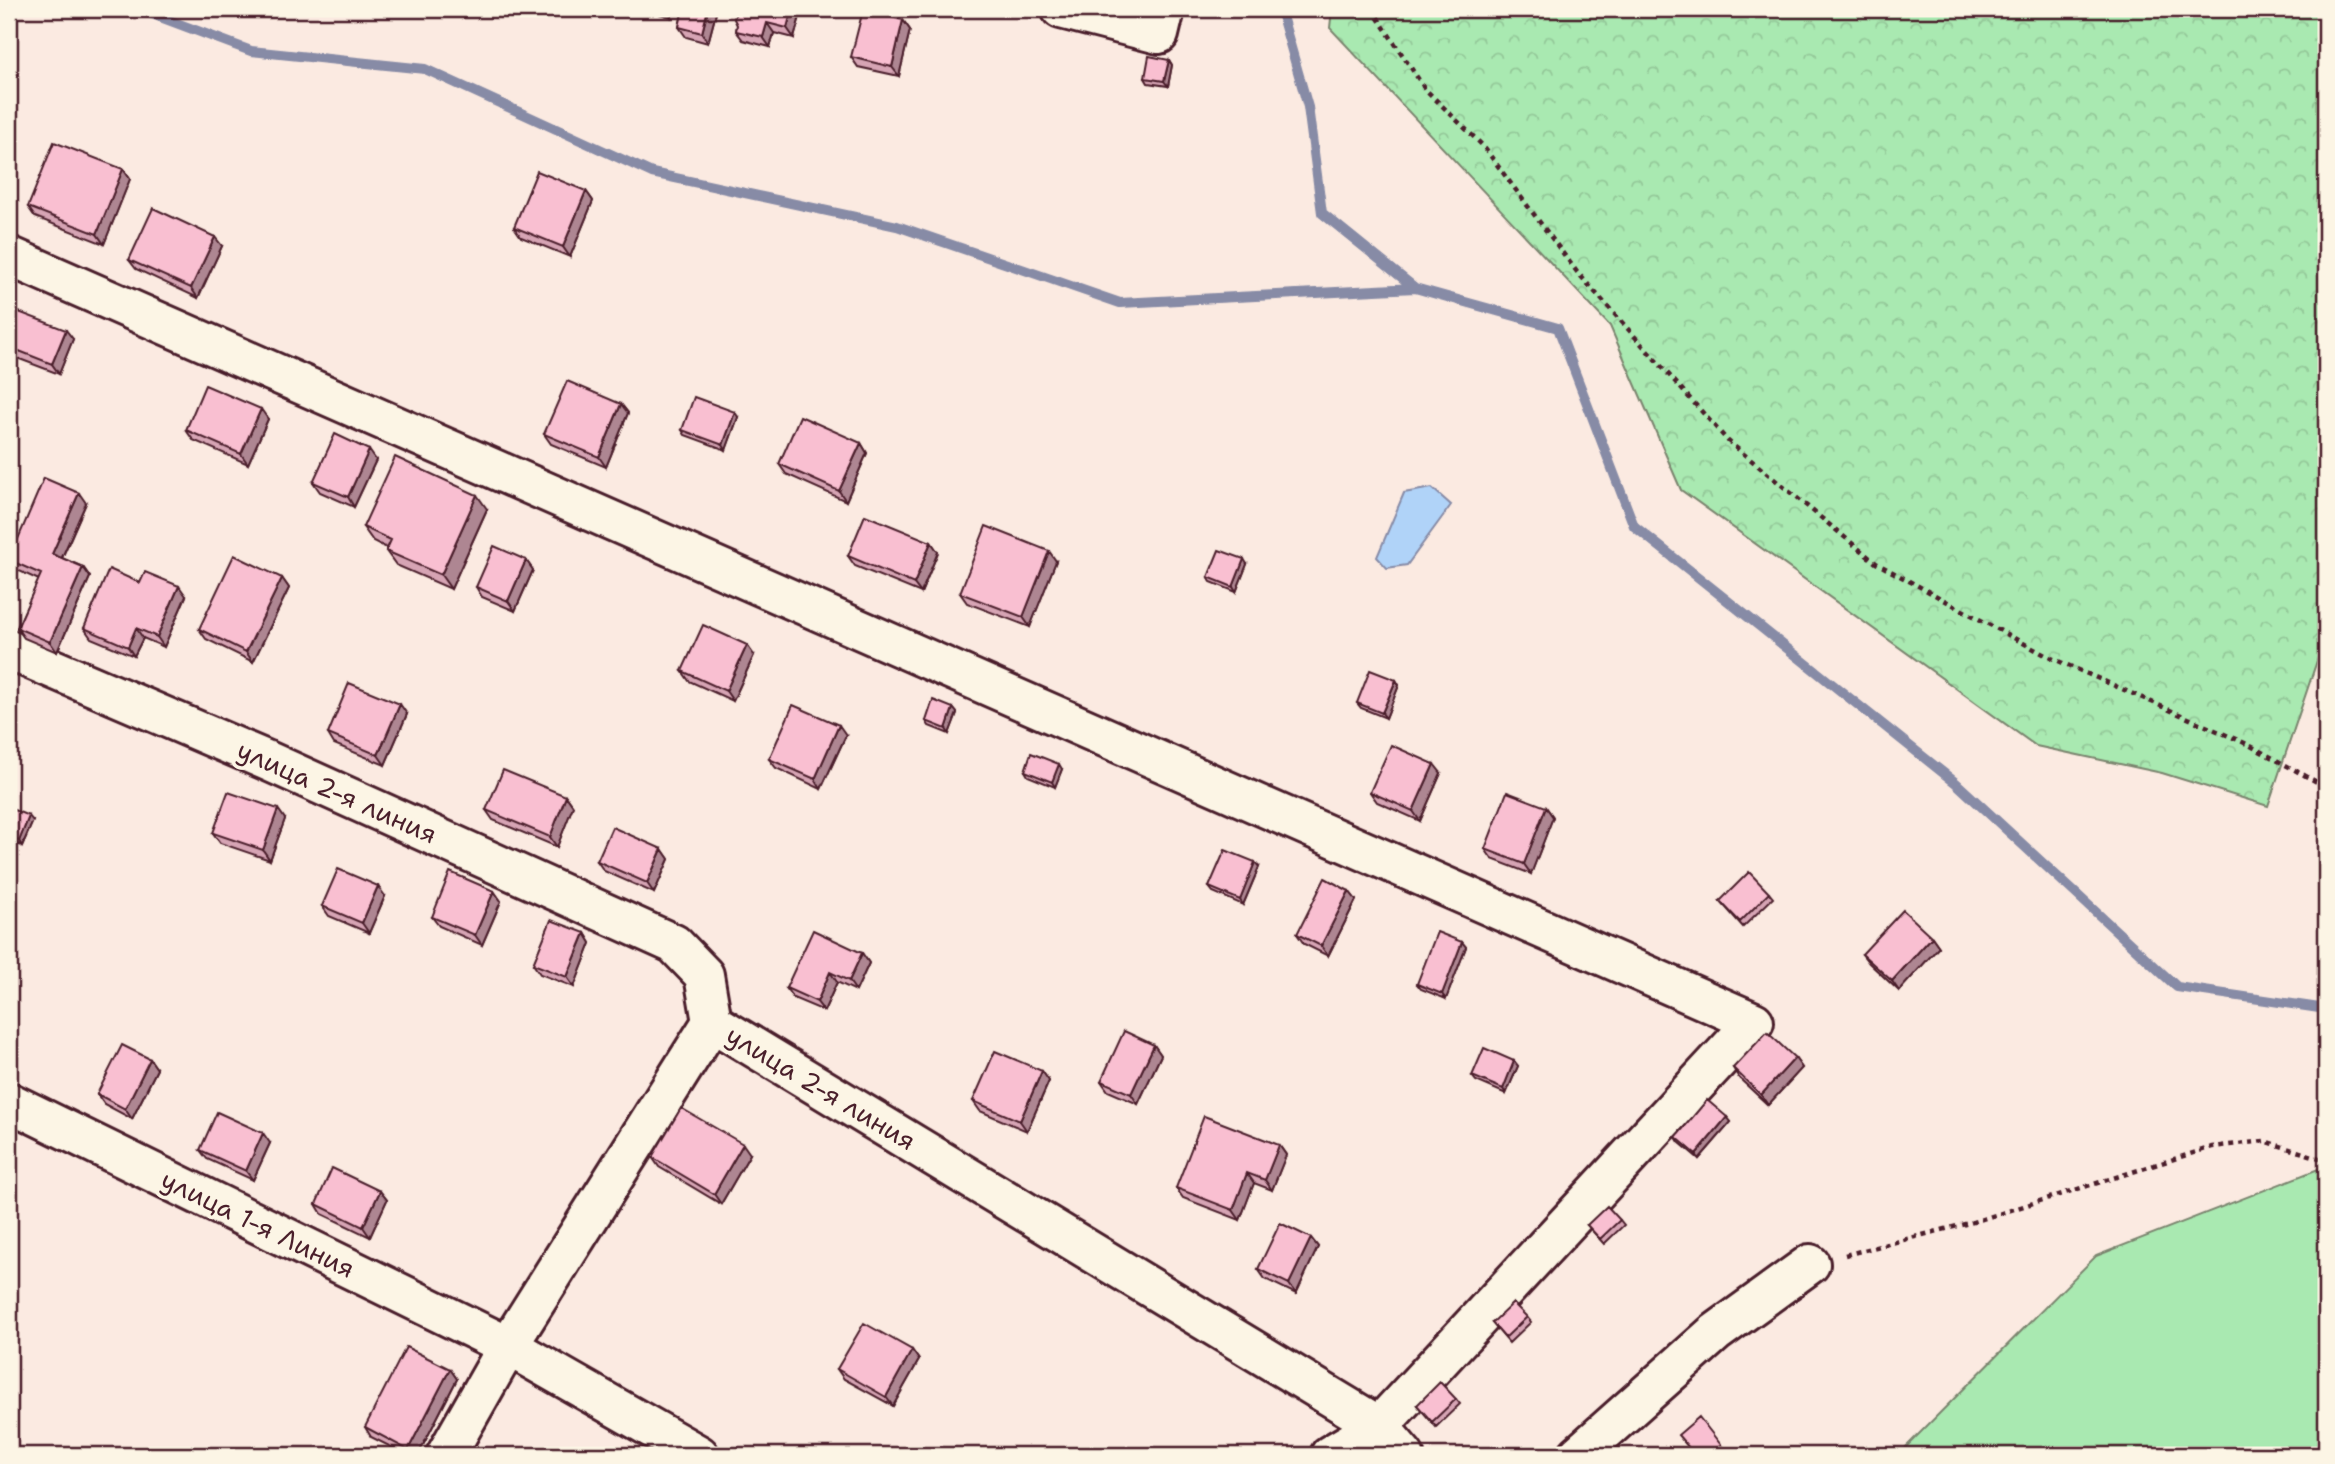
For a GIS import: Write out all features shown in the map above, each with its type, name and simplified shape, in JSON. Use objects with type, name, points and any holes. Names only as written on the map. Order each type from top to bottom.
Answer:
[{"type":"street","points":[[1061,9],[1158,34],[1165,9]]},
{"type":"street","points":[[9,256],[1754,1022],[1379,1426],[1330,1455]]},
{"type":"street","name":"улица 2-я линия","points":[[9,650],[268,761],[674,944],[704,975],[712,1022],[1379,1426],[1404,1455]]},
{"type":"street","points":[[446,1455],[508,1346],[712,1022]]},
{"type":"street","name":"улица 1-я Линия","points":[[9,1102],[508,1346],[699,1455]]},
{"type":"street","points":[[1578,1455],[1715,1332],[1810,1264]]},
{"type":"path","points":[[1372,9],[1425,89],[1483,146],[1577,272],[1728,441],[1876,563],[2047,656],[2247,744],[2326,787]]},
{"type":"path","points":[[1810,1264],[1973,1222],[2212,1147],[2264,1142],[2326,1160]]},
{"type":"green space","points":[[1332,9],[2326,9],[2326,634],[2268,806],[2162,773],[2036,746],[1681,490],[1610,326],[1330,28]]},
{"type":"green space","points":[[2326,1166],[2326,1455],[1898,1455],[2096,1256]]},
{"type":"water","points":[[1432,488],[1451,505],[1407,565],[1387,568],[1377,557],[1404,493]]},
{"type":"building","points":[[683,9],[708,9],[702,33],[679,27]]},
{"type":"building","points":[[737,9],[792,9],[787,28],[767,23],[763,37],[736,31],[734,19]]},
{"type":"building","points":[[863,10],[903,20],[892,67],[851,57]]},
{"type":"building","points":[[1149,56],[1169,60],[1164,81],[1145,78]]},
{"type":"building","points":[[54,142],[123,169],[97,234],[28,207]]},
{"type":"building","points":[[537,171],[586,191],[563,247],[514,227]]},
{"type":"building","points":[[153,208],[215,237],[191,288],[129,260]]},
{"type":"building","points":[[11,309],[66,330],[52,364],[9,347]]},
{"type":"building","points":[[567,381],[621,404],[599,457],[544,434]]},
{"type":"building","points":[[205,385],[261,409],[241,454],[186,430]]},
{"type":"building","points":[[694,397],[735,412],[723,445],[682,430]]},
{"type":"building","points":[[800,416],[861,443],[839,491],[779,464]]},
{"type":"building","points":[[335,434],[369,450],[348,497],[313,482]]},
{"type":"building","points":[[395,457],[477,495],[441,575],[386,551],[391,540],[363,527]]},
{"type":"building","points":[[44,478],[79,493],[52,554],[83,567],[50,642],[17,628],[41,574],[9,560]]},
{"type":"building","points":[[865,515],[931,542],[914,584],[848,556]]},
{"type":"building","points":[[986,526],[1049,551],[1023,617],[960,593]]},
{"type":"building","points":[[494,546],[526,560],[508,601],[476,587]]},
{"type":"building","points":[[1219,550],[1244,559],[1233,587],[1208,577]]},
{"type":"building","points":[[234,555],[282,578],[246,652],[199,629]]},
{"type":"building","points":[[109,569],[140,583],[145,572],[179,586],[157,637],[136,628],[128,647],[84,628]]},
{"type":"building","points":[[703,625],[747,645],[726,691],[682,671]]},
{"type":"building","points":[[1370,670],[1396,680],[1382,713],[1357,703]]},
{"type":"building","points":[[349,683],[400,704],[378,755],[328,734]]},
{"type":"building","points":[[933,700],[953,708],[946,729],[926,721]]},
{"type":"building","points":[[793,705],[839,725],[815,779],[769,759]]},
{"type":"building","points":[[1391,745],[1434,764],[1413,811],[1370,792]]},
{"type":"building","points":[[1031,753],[1059,764],[1052,782],[1025,771]]},
{"type":"building","points":[[503,770],[566,796],[550,837],[486,810]]},
{"type":"building","points":[[228,792],[278,809],[263,850],[213,833]]},
{"type":"building","points":[[1507,792],[1546,807],[1524,864],[1485,849]]},
{"type":"building","points":[[9,808],[29,816],[19,841],[9,838]]},
{"type":"building","points":[[612,827],[662,849],[647,883],[597,861]]},
{"type":"building","points":[[1225,850],[1255,862],[1240,900],[1209,887]]},
{"type":"building","points":[[338,869],[378,886],[362,923],[322,906]]},
{"type":"building","points":[[450,872],[494,891],[475,935],[432,917]]},
{"type":"building","points":[[1749,872],[1769,893],[1740,922],[1720,901]]},
{"type":"building","points":[[1325,878],[1349,891],[1321,946],[1297,934]]},
{"type":"building","points":[[1903,910],[1932,937],[1892,981],[1862,954]]},
{"type":"building","points":[[551,920],[585,933],[567,977],[533,964]]},
{"type":"building","points":[[813,930],[862,953],[849,981],[830,972],[817,1002],[786,988]]},
{"type":"building","points":[[1437,932],[1462,942],[1442,994],[1417,984]]},
{"type":"building","points":[[1124,1031],[1154,1045],[1131,1094],[1101,1081]]},
{"type":"building","points":[[1767,1032],[1795,1058],[1761,1095],[1733,1068]]},
{"type":"building","points":[[122,1045],[150,1059],[125,1109],[97,1094]]},
{"type":"building","points":[[1484,1048],[1514,1061],[1503,1089],[1472,1076]]},
{"type":"building","points":[[995,1051],[1042,1071],[1020,1121],[973,1101]]},
{"type":"building","points":[[1707,1100],[1727,1117],[1696,1154],[1676,1137]]},
{"type":"building","points":[[681,1108],[743,1144],[714,1194],[652,1157]]},
{"type":"building","points":[[217,1112],[263,1133],[246,1171],[200,1150]]},
{"type":"building","points":[[1204,1116],[1279,1145],[1265,1180],[1247,1173],[1233,1210],[1176,1188]]},
{"type":"building","points":[[332,1168],[380,1191],[363,1227],[316,1204]]},
{"type":"building","points":[[1607,1206],[1620,1220],[1600,1239],[1587,1225]]},
{"type":"building","points":[[1280,1223],[1311,1238],[1289,1284],[1258,1269]]},
{"type":"building","points":[[1513,1303],[1527,1317],[1505,1338],[1492,1323]]},
{"type":"building","points":[[864,1323],[912,1350],[886,1397],[837,1369]]},
{"type":"building","points":[[406,1347],[450,1369],[408,1450],[365,1427]]},
{"type":"building","points":[[1440,1382],[1456,1399],[1432,1422],[1417,1405]]},
{"type":"building","points":[[1699,1417],[1721,1445],[1709,1455],[1695,1455],[1678,1435]]},
{"type":"waterway","points":[[139,9],[251,51],[425,69],[652,173],[897,226],[1120,303],[1415,288],[1558,328],[1634,526],[1956,783],[2177,987],[2326,1009]]},
{"type":"waterway","points":[[1280,9],[1308,107],[1322,213],[1415,288]]}]
